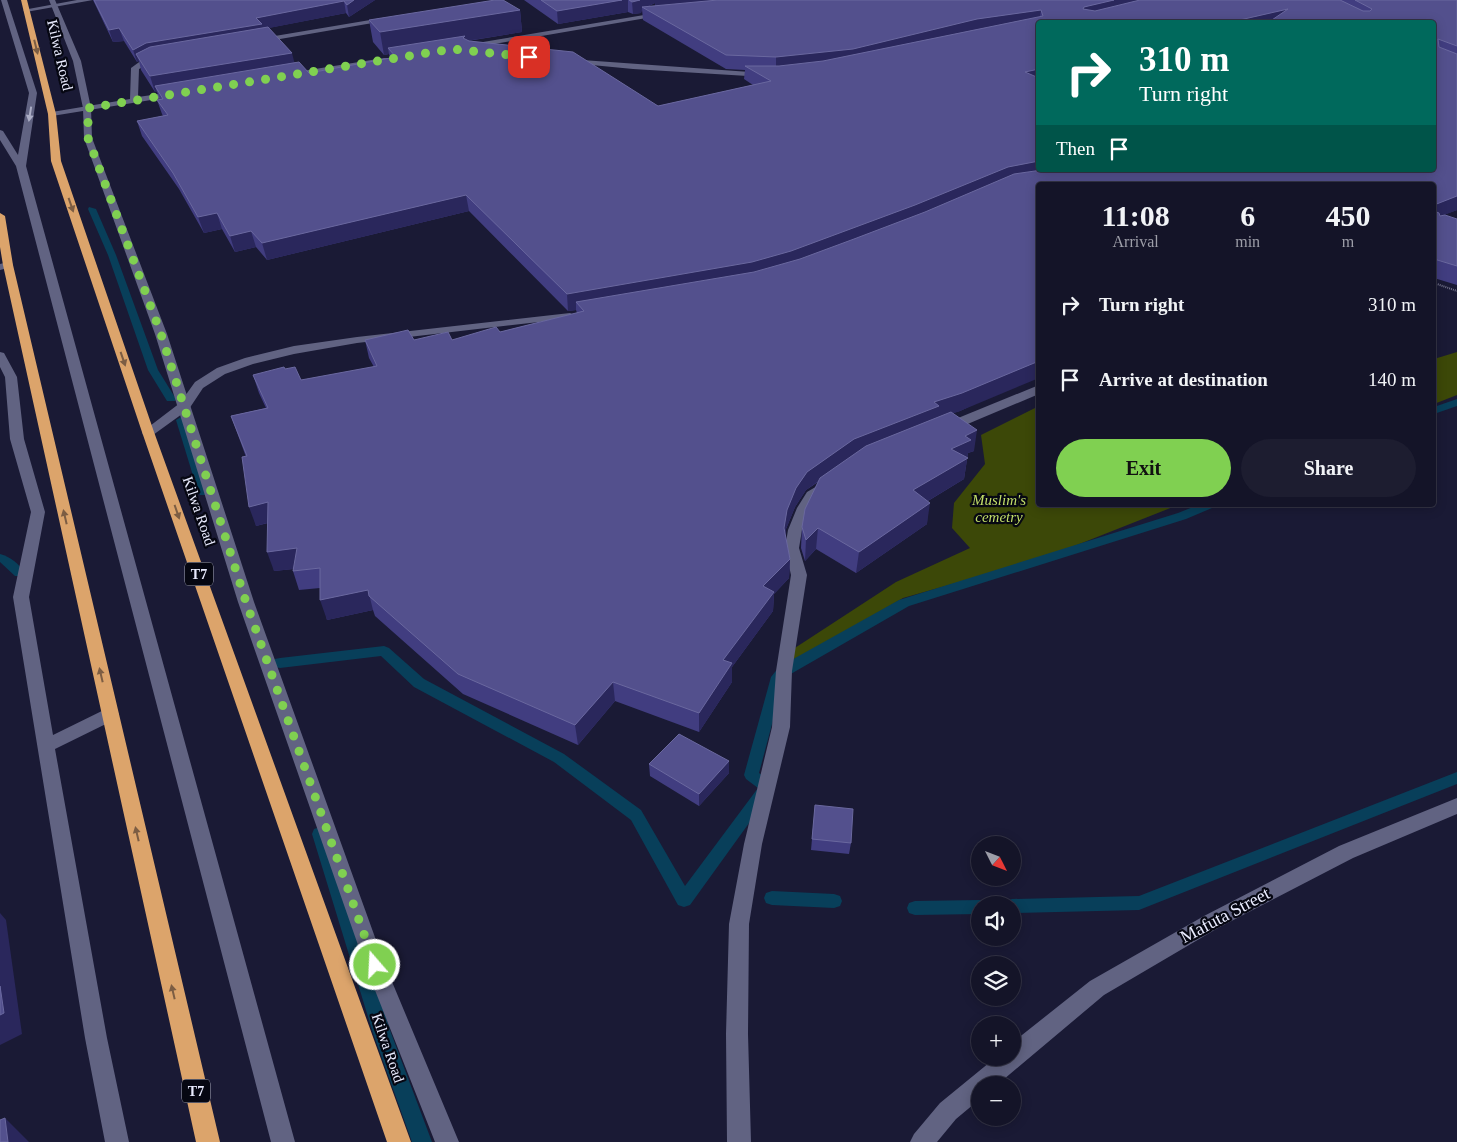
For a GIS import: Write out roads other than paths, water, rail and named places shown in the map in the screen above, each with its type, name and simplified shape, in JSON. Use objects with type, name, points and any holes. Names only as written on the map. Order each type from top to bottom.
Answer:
[{"type":"highway","name":"Kilwa Road","points":[[25,5],[52,114],[56,161],[148,432],[398,1142]]},
{"type":"highway","name":"T7","points":[[0,216],[4,266],[110,714],[208,1142]]},
{"type":"street","points":[[4,0],[33,93],[21,166]]},
{"type":"street","points":[[25,5],[90,0]]},
{"type":"street","points":[[53,3],[77,61],[88,108],[88,138],[185,406],[246,602],[375,965],[447,1142]]},
{"type":"street","points":[[635,17],[652,9]]},
{"type":"street","points":[[491,53],[452,49],[635,17],[673,13]]},
{"type":"street","points":[[249,43],[393,18]]},
{"type":"street","points":[[134,100],[135,68],[145,62],[163,58]]},
{"type":"street","points":[[278,77],[394,58]]},
{"type":"street","points":[[567,61],[724,74],[770,75]]},
{"type":"street","points":[[52,114],[192,91]]},
{"type":"street","points":[[0,132],[21,166],[283,1142]]},
{"type":"street","points":[[148,432],[185,406],[198,385],[221,371],[249,361],[294,350],[580,315]]},
{"type":"street","points":[[0,356],[11,377],[17,439],[38,512],[21,597],[96,1038],[117,1142]]},
{"type":"street","points":[[928,436],[1036,389]]},
{"type":"street","points":[[738,1142],[739,924],[753,844],[781,727],[784,671],[799,576],[792,548],[795,530],[804,508],[812,495],[835,478]]},
{"type":"street","points":[[46,746],[110,714]]},
{"type":"street","name":"Mafuta Street","points":[[1021,1050],[1097,988],[1211,922],[1346,852],[1457,806]]},
{"type":"street","name":"Mafuta Street","points":[[922,1142],[948,1111],[1001,1066]]},
{"type":"waterway","points":[[92,209],[112,255],[153,370],[171,399]]},
{"type":"waterway","points":[[1436,410],[1457,402]]},
{"type":"waterway","points":[[181,420],[204,492]]},
{"type":"waterway","points":[[684,900],[767,787],[751,775],[778,677],[784,671],[904,603],[1182,516],[1203,507]]},
{"type":"waterway","points":[[0,558],[6,560],[19,573]]},
{"type":"waterway","points":[[280,663],[384,651],[419,683],[559,758],[636,815],[684,900]]},
{"type":"waterway","points":[[1021,906],[1139,903],[1457,778]]},
{"type":"waterway","points":[[320,834],[382,1033],[422,1142]]},
{"type":"waterway","points":[[684,900],[687,895]]},
{"type":"waterway","points":[[772,898],[834,901]]},
{"type":"waterway","points":[[915,908],[971,907]]},
{"type":"park label","name":"Muslim's cemetry","points":[[999,508]]}]
